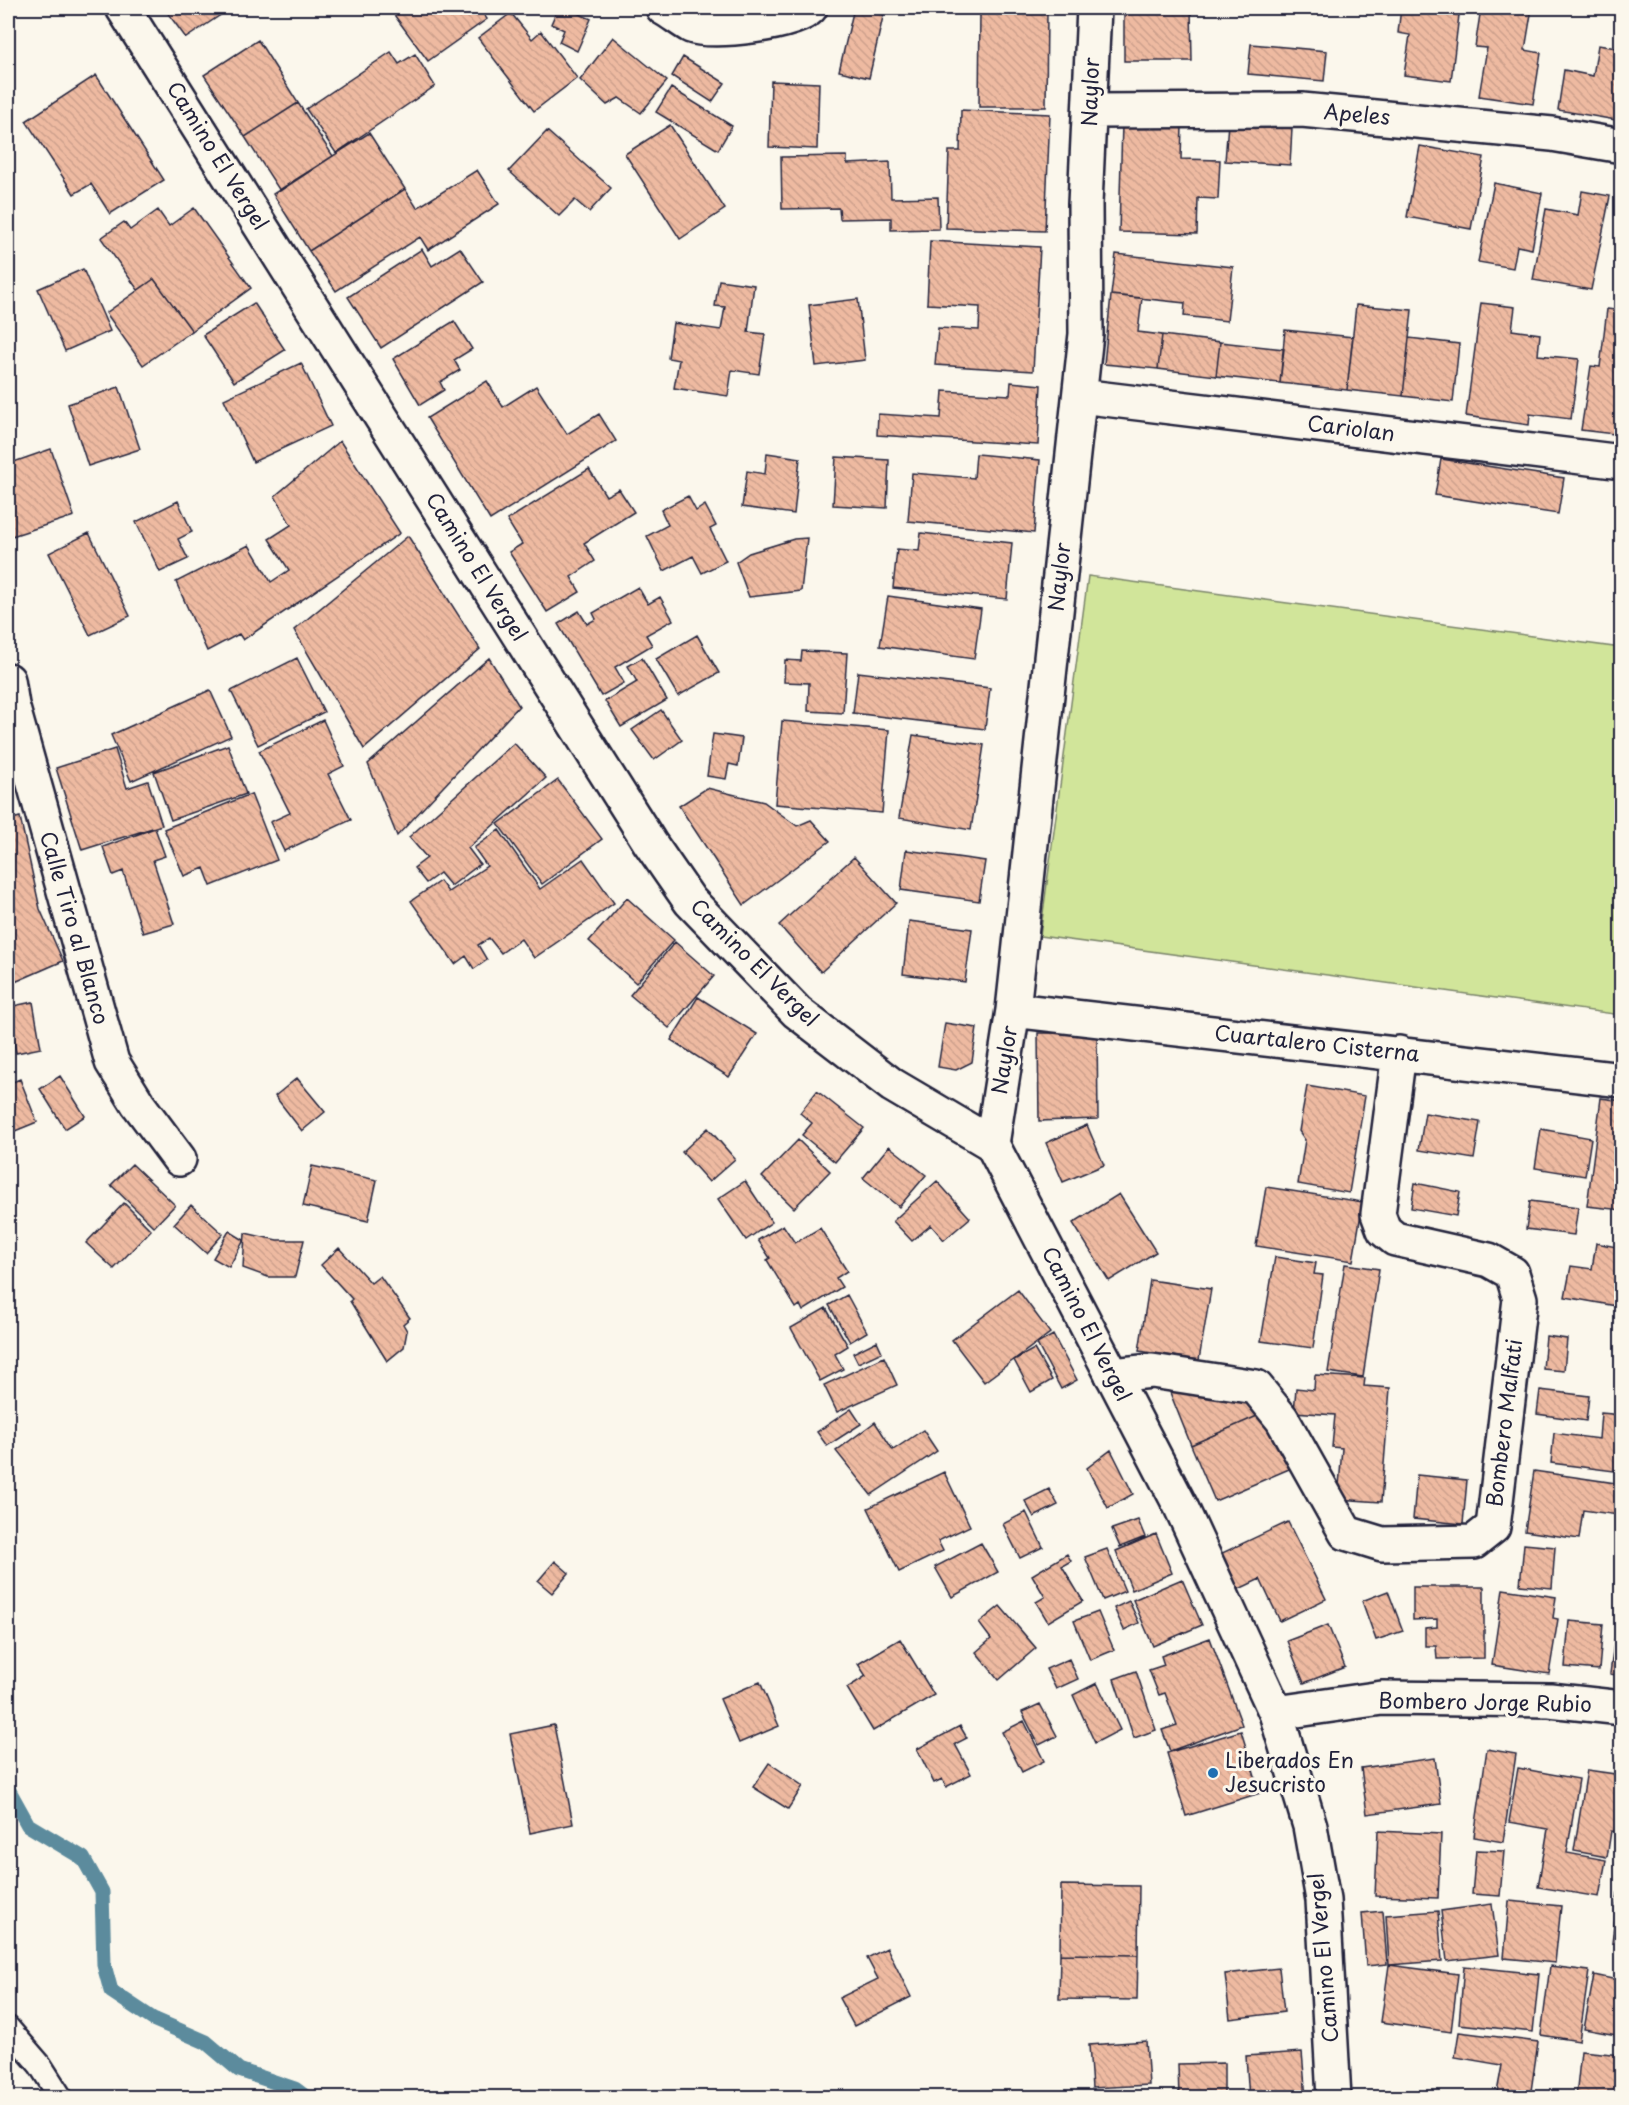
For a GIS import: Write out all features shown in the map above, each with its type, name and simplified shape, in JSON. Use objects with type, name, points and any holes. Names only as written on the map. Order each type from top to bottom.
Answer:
[{"type":"street","name":"Camino El Vergel","points":[[123,8],[650,843],[690,901],[797,1012],[892,1085],[992,1144],[1181,1507],[1276,1713],[1310,1826],[1323,1900],[1335,2097]]},
{"type":"street","points":[[663,8],[693,27],[744,17],[785,21],[810,8]]},
{"type":"street","name":"Naylor","points":[[992,1144],[1013,1010],[1086,334],[1085,204],[1094,8]]},
{"type":"street","name":"Apeles","points":[[1091,111],[1302,110],[1552,134],[1622,146]]},
{"type":"street","name":"Cariolan","points":[[1080,396],[1622,462]]},
{"type":"street","name":"Calle Tiro al Blanco","points":[[8,680],[21,739],[112,1062],[138,1104],[178,1159]]},
{"type":"street","name":"Cuartalero Cisterna","points":[[1013,1010],[1622,1080]]},
{"type":"street","name":"Bombero Malfati","points":[[1112,1375],[1152,1371],[1256,1387],[1282,1419],[1346,1533],[1382,1544],[1474,1542],[1493,1527],[1520,1299],[1512,1273],[1489,1260],[1395,1239],[1384,1230],[1378,1215],[1399,1053]]},
{"type":"street","name":"Bombero Jorge Rubio","points":[[1276,1713],[1382,1698],[1550,1700],[1622,1708]]},
{"type":"lane","points":[[8,2028],[40,2065],[61,2097]]},
{"type":"green space","points":[[1088,576],[1621,648],[1621,1015],[1040,936]]},
{"type":"building","points":[[164,8],[231,8],[186,38]]},
{"type":"building","points":[[389,8],[479,8],[487,19],[428,61]]},
{"type":"building","points":[[558,8],[566,8],[591,19],[577,51],[559,42],[564,30],[551,24]]},
{"type":"building","points":[[854,8],[885,8],[869,78],[839,71]]},
{"type":"building","points":[[1124,8],[1191,8],[1192,61],[1124,61]]},
{"type":"building","points":[[1401,8],[1447,8],[1447,13],[1459,15],[1451,81],[1404,75],[1410,35],[1398,33]]},
{"type":"building","points":[[1481,8],[1532,8],[1525,50],[1541,53],[1533,104],[1479,96],[1487,48],[1475,47]]},
{"type":"building","points":[[980,11],[1047,12],[1046,107],[979,107]]},
{"type":"building","points":[[511,13],[532,39],[541,31],[577,78],[534,111],[478,38]]},
{"type":"building","points":[[613,37],[667,81],[641,113],[619,98],[607,105],[580,80]]},
{"type":"building","points":[[258,40],[298,103],[245,137],[204,75]]},
{"type":"building","points":[[1251,44],[1327,51],[1324,81],[1248,74]]},
{"type":"building","points":[[1598,45],[1622,49],[1622,121],[1558,110],[1564,70],[1593,76]]},
{"type":"building","points":[[391,52],[399,64],[415,54],[435,86],[336,153],[306,109]]},
{"type":"building","points":[[683,57],[725,83],[712,102],[672,76]]},
{"type":"building","points":[[96,75],[164,180],[110,214],[91,184],[74,194],[26,121]]},
{"type":"building","points":[[771,81],[819,83],[817,149],[769,147]]},
{"type":"building","points":[[671,88],[732,126],[718,150],[656,112]]},
{"type":"building","points":[[298,103],[333,156],[280,191],[245,137]]},
{"type":"building","points":[[961,110],[1050,114],[1045,231],[946,228],[949,151],[960,151]]},
{"type":"building","points":[[1228,123],[1292,128],[1290,165],[1225,161]]},
{"type":"building","points":[[1122,124],[1182,125],[1181,159],[1220,160],[1218,199],[1198,198],[1197,234],[1119,232]]},
{"type":"building","points":[[670,125],[725,209],[680,239],[625,154]]},
{"type":"building","points":[[547,131],[611,188],[589,212],[575,200],[559,216],[509,171]]},
{"type":"building","points":[[369,133],[405,189],[309,251],[273,194]]},
{"type":"building","points":[[1420,146],[1484,157],[1471,229],[1407,217]]},
{"type":"building","points":[[847,156],[847,164],[890,162],[891,198],[938,197],[939,229],[891,230],[891,218],[840,219],[839,208],[782,209],[781,157]]},
{"type":"building","points":[[477,170],[499,204],[428,250],[420,237],[336,291],[309,251],[405,189],[417,208]]},
{"type":"building","points":[[1494,183],[1542,193],[1532,249],[1517,246],[1513,268],[1478,262]]},
{"type":"building","points":[[1582,191],[1610,196],[1591,290],[1533,280],[1546,209],[1578,215]]},
{"type":"building","points":[[194,208],[251,288],[192,331],[154,279],[138,290],[101,238],[124,222],[130,230],[158,210],[169,226]]},
{"type":"building","points":[[930,241],[1040,247],[1033,371],[935,365],[938,328],[979,330],[980,307],[927,304]]},
{"type":"building","points":[[460,248],[483,282],[381,348],[348,297],[422,249],[432,266]]},
{"type":"building","points":[[1116,254],[1233,267],[1227,321],[1184,316],[1185,303],[1111,295]]},
{"type":"building","points":[[83,269],[110,331],[65,351],[38,289]]},
{"type":"building","points":[[154,279],[192,331],[143,365],[106,313]]},
{"type":"building","points":[[719,280],[754,285],[748,332],[765,334],[759,374],[732,370],[728,396],[674,388],[679,360],[668,358],[673,323],[721,330],[725,307],[715,306]]},
{"type":"building","points":[[1111,295],[1142,298],[1138,332],[1162,335],[1158,369],[1104,364]]},
{"type":"building","points":[[858,299],[865,360],[816,366],[809,305]]},
{"type":"building","points":[[254,303],[285,350],[234,382],[203,335]]},
{"type":"building","points":[[1481,303],[1515,307],[1512,330],[1540,334],[1538,355],[1579,359],[1571,419],[1530,414],[1529,425],[1466,416]]},
{"type":"building","points":[[1356,305],[1412,310],[1403,396],[1347,390]]},
{"type":"building","points":[[1607,309],[1622,311],[1622,435],[1581,430],[1591,366],[1600,367]]},
{"type":"building","points":[[454,321],[472,349],[454,360],[460,370],[440,382],[444,390],[420,405],[393,359]]},
{"type":"building","points":[[1285,330],[1353,337],[1347,390],[1280,383]]},
{"type":"building","points":[[1162,335],[1220,342],[1216,376],[1158,369]]},
{"type":"building","points":[[1409,338],[1459,344],[1453,402],[1403,396]]},
{"type":"building","points":[[1220,342],[1284,349],[1280,383],[1216,376]]},
{"type":"building","points":[[301,363],[331,426],[253,462],[224,399]]},
{"type":"building","points":[[487,381],[503,407],[536,386],[567,434],[599,414],[616,441],[490,520],[427,418]]},
{"type":"building","points":[[1011,382],[1041,385],[1038,445],[877,435],[878,414],[941,418],[943,391],[1010,395]]},
{"type":"building","points":[[119,387],[140,449],[88,466],[68,404]]},
{"type":"building","points":[[340,441],[400,533],[243,640],[239,634],[207,651],[176,582],[249,545],[271,582],[289,570],[269,539],[291,525],[275,496]]},
{"type":"building","points":[[51,449],[74,516],[12,536],[8,522],[8,464]]},
{"type":"building","points":[[767,453],[800,458],[794,514],[742,507],[747,471],[765,474]]},
{"type":"building","points":[[976,454],[1040,460],[1034,533],[908,521],[912,473],[974,478]]},
{"type":"building","points":[[836,457],[889,460],[887,508],[833,505]]},
{"type":"building","points":[[1441,459],[1564,478],[1558,514],[1435,495]]},
{"type":"building","points":[[589,469],[606,496],[619,489],[634,512],[584,543],[595,561],[571,577],[580,592],[547,612],[509,552],[522,544],[507,520]]},
{"type":"building","points":[[688,496],[696,511],[705,505],[716,526],[710,529],[726,561],[702,573],[693,556],[664,571],[647,536],[668,525],[661,510]]},
{"type":"building","points":[[178,501],[192,532],[178,539],[188,559],[160,572],[136,522]]},
{"type":"building","points":[[89,533],[130,616],[90,635],[49,553]]},
{"type":"building","points":[[921,533],[1012,543],[1007,599],[893,588],[897,549],[919,551]]},
{"type":"building","points":[[408,536],[480,649],[364,749],[294,630]]},
{"type":"building","points":[[807,538],[801,591],[749,597],[736,562],[749,553],[794,539]]},
{"type":"building","points":[[638,587],[648,604],[660,597],[673,620],[646,635],[652,645],[615,667],[624,683],[601,696],[558,624],[579,611],[587,624],[596,619],[593,613]]},
{"type":"building","points":[[888,596],[981,609],[974,659],[880,646]]},
{"type":"building","points":[[697,635],[719,673],[678,696],[656,659]]},
{"type":"building","points":[[802,651],[847,653],[843,713],[808,711],[809,683],[784,682],[785,660],[801,661]]},
{"type":"building","points":[[297,658],[324,712],[258,745],[231,691]]},
{"type":"building","points":[[489,658],[519,706],[397,836],[368,764]]},
{"type":"building","points":[[642,658],[667,700],[621,727],[605,701],[637,682],[628,666]]},
{"type":"building","points":[[858,672],[990,688],[985,729],[853,713]]},
{"type":"building","points":[[210,690],[231,736],[131,781],[111,735]]},
{"type":"building","points":[[661,710],[682,740],[654,760],[632,730]]},
{"type":"building","points":[[323,720],[344,766],[328,774],[351,820],[284,851],[270,822],[290,813],[259,751]]},
{"type":"building","points":[[782,721],[889,730],[882,813],[775,804]]},
{"type":"building","points":[[713,734],[742,738],[738,766],[729,764],[726,779],[707,776]]},
{"type":"building","points":[[913,735],[984,745],[971,830],[899,818]]},
{"type":"building","points":[[514,743],[546,778],[468,848],[480,864],[451,886],[440,873],[426,883],[414,868],[427,858],[409,837]]},
{"type":"building","points":[[228,745],[246,794],[171,820],[154,772]]},
{"type":"building","points":[[115,749],[127,788],[148,781],[162,825],[82,850],[56,768]]},
{"type":"building","points":[[558,780],[602,839],[542,884],[498,824]]},
{"type":"building","points":[[707,788],[764,802],[797,826],[811,820],[830,841],[744,905],[679,806]]},
{"type":"building","points":[[251,794],[277,860],[211,886],[204,868],[184,876],[164,829]]},
{"type":"building","points":[[20,817],[40,909],[63,961],[8,985],[8,820]]},
{"type":"building","points":[[155,828],[165,856],[153,860],[174,924],[143,933],[123,871],[113,875],[103,847]]},
{"type":"building","points":[[499,830],[540,889],[583,859],[614,903],[534,958],[521,939],[501,953],[489,938],[478,945],[487,960],[474,969],[466,956],[455,964],[411,901],[440,881],[448,892],[487,866],[474,848]]},
{"type":"building","points":[[906,850],[985,861],[979,901],[901,890]]},
{"type":"building","points":[[854,857],[896,903],[821,972],[779,925]]},
{"type":"building","points":[[627,898],[674,940],[636,983],[589,941]]},
{"type":"building","points":[[909,921],[972,929],[965,982],[903,974]]},
{"type":"building","points":[[675,942],[714,976],[669,1028],[630,995]]},
{"type":"building","points":[[698,997],[757,1034],[729,1077],[671,1040]]},
{"type":"building","points":[[33,1002],[41,1048],[16,1053],[8,1007]]},
{"type":"building","points":[[945,1023],[977,1028],[972,1062],[956,1070],[938,1067]]},
{"type":"building","points":[[1038,1033],[1097,1033],[1098,1119],[1039,1121]]},
{"type":"building","points":[[60,1076],[85,1116],[65,1129],[40,1089]]},
{"type":"building","points":[[297,1078],[325,1112],[302,1131],[275,1096]]},
{"type":"building","points":[[20,1079],[37,1122],[15,1131],[10,1116],[8,1117],[8,1084]]},
{"type":"building","points":[[1307,1086],[1365,1096],[1349,1193],[1298,1184],[1305,1140],[1299,1131]]},
{"type":"building","points":[[817,1091],[864,1128],[835,1162],[802,1135],[812,1123],[800,1113]]},
{"type":"building","points":[[1601,1098],[1622,1101],[1622,1210],[1587,1206]]},
{"type":"building","points":[[1425,1113],[1480,1122],[1474,1159],[1419,1150]]},
{"type":"building","points":[[1087,1125],[1104,1165],[1063,1182],[1046,1143]]},
{"type":"building","points":[[708,1128],[735,1159],[709,1182],[682,1152]]},
{"type":"building","points":[[1541,1129],[1591,1138],[1585,1176],[1535,1168]]},
{"type":"building","points":[[798,1140],[830,1171],[794,1208],[762,1177]]},
{"type":"building","points":[[889,1146],[926,1175],[899,1207],[863,1178]]},
{"type":"building","points":[[132,1164],[175,1205],[154,1227],[111,1185]]},
{"type":"building","points":[[312,1166],[377,1180],[368,1221],[303,1206]]},
{"type":"building","points":[[745,1181],[772,1222],[746,1240],[718,1199]]},
{"type":"building","points":[[937,1181],[970,1218],[944,1240],[931,1225],[912,1241],[893,1221]]},
{"type":"building","points":[[1415,1183],[1460,1192],[1456,1216],[1411,1208]]},
{"type":"building","points":[[1266,1187],[1363,1202],[1353,1261],[1256,1246]]},
{"type":"building","points":[[1119,1194],[1156,1252],[1109,1281],[1073,1223]]},
{"type":"building","points":[[1530,1201],[1578,1207],[1574,1235],[1526,1229]]},
{"type":"building","points":[[124,1203],[151,1230],[114,1269],[86,1243]]},
{"type":"building","points":[[191,1205],[223,1234],[206,1253],[174,1224]]},
{"type":"building","points":[[783,1225],[795,1243],[820,1228],[847,1271],[836,1278],[842,1287],[803,1311],[800,1305],[796,1308],[767,1260],[770,1258],[758,1240]]},
{"type":"building","points":[[229,1231],[244,1240],[229,1267],[213,1258]]},
{"type":"building","points":[[245,1233],[277,1240],[304,1240],[295,1277],[268,1277],[243,1268]]},
{"type":"building","points":[[1596,1243],[1622,1248],[1622,1307],[1565,1297],[1571,1266],[1592,1269]]},
{"type":"building","points":[[339,1248],[371,1283],[380,1276],[410,1318],[403,1324],[407,1331],[404,1347],[387,1361],[350,1301],[352,1299],[321,1265]]},
{"type":"building","points":[[1275,1257],[1316,1263],[1314,1274],[1323,1275],[1313,1348],[1261,1341]]},
{"type":"building","points":[[1345,1264],[1379,1269],[1363,1377],[1328,1372]]},
{"type":"building","points":[[1150,1280],[1211,1289],[1199,1360],[1139,1351]]},
{"type":"building","points":[[1018,1290],[1050,1333],[984,1382],[952,1340]]},
{"type":"building","points":[[847,1295],[867,1332],[850,1342],[829,1305]]},
{"type":"building","points":[[826,1308],[848,1346],[835,1354],[843,1369],[820,1381],[791,1328]]},
{"type":"building","points":[[1053,1335],[1077,1380],[1061,1389],[1037,1344]]},
{"type":"building","points":[[1546,1336],[1567,1339],[1564,1371],[1543,1369]]},
{"type":"building","points":[[877,1341],[882,1352],[858,1363],[853,1353]]},
{"type":"building","points":[[1034,1349],[1052,1380],[1031,1392],[1014,1360]]},
{"type":"building","points":[[884,1357],[897,1385],[837,1412],[824,1385]]},
{"type":"building","points":[[1315,1375],[1365,1378],[1364,1386],[1390,1388],[1381,1502],[1338,1499],[1342,1448],[1332,1447],[1335,1415],[1294,1412],[1296,1388],[1314,1390]]},
{"type":"building","points":[[1167,1385],[1259,1405],[1264,1413],[1191,1445]]},
{"type":"building","points":[[1540,1390],[1589,1396],[1586,1421],[1537,1414]]},
{"type":"building","points":[[851,1409],[861,1424],[827,1446],[817,1432]]},
{"type":"building","points":[[1264,1413],[1289,1469],[1215,1501],[1191,1445]]},
{"type":"building","points":[[1601,1413],[1622,1415],[1622,1472],[1551,1463],[1554,1433],[1599,1439]]},
{"type":"building","points":[[875,1422],[893,1450],[923,1430],[937,1451],[871,1495],[836,1451]]},
{"type":"building","points":[[1111,1450],[1133,1494],[1108,1508],[1087,1468]]},
{"type":"building","points":[[1534,1471],[1622,1484],[1618,1515],[1583,1510],[1579,1539],[1525,1531]]},
{"type":"building","points":[[944,1472],[970,1526],[938,1541],[943,1551],[899,1572],[868,1508]]},
{"type":"building","points":[[1417,1475],[1467,1480],[1463,1524],[1413,1519]]},
{"type":"building","points":[[1049,1489],[1058,1505],[1034,1517],[1025,1501]]},
{"type":"building","points":[[1026,1512],[1043,1547],[1020,1558],[1003,1524]]},
{"type":"building","points":[[1138,1520],[1145,1537],[1120,1547],[1112,1529]]},
{"type":"building","points":[[1288,1522],[1326,1599],[1280,1621],[1260,1579],[1237,1590],[1220,1554]]},
{"type":"building","points":[[1156,1534],[1172,1573],[1132,1590],[1116,1551]]},
{"type":"building","points":[[981,1543],[998,1572],[952,1597],[935,1567]]},
{"type":"building","points":[[1524,1544],[1555,1547],[1552,1588],[1520,1585]]},
{"type":"building","points":[[1107,1549],[1125,1591],[1103,1600],[1085,1557]]},
{"type":"building","points":[[1067,1554],[1071,1561],[1062,1566],[1083,1601],[1048,1622],[1036,1602],[1045,1597],[1032,1575]]},
{"type":"building","points":[[555,1561],[569,1573],[552,1593],[538,1581]]},
{"type":"building","points":[[1182,1579],[1202,1625],[1153,1646],[1133,1600]]},
{"type":"building","points":[[1413,1587],[1484,1587],[1484,1658],[1437,1659],[1436,1646],[1425,1646],[1425,1628],[1437,1627],[1437,1619],[1413,1620]]},
{"type":"building","points":[[1503,1589],[1556,1597],[1553,1618],[1558,1619],[1549,1674],[1492,1665]]},
{"type":"building","points":[[1388,1591],[1403,1631],[1376,1640],[1362,1601]]},
{"type":"building","points":[[1129,1601],[1139,1623],[1124,1630],[1114,1608]]},
{"type":"building","points":[[1000,1606],[1036,1648],[999,1680],[976,1652],[991,1639],[979,1623]]},
{"type":"building","points":[[1098,1612],[1114,1650],[1090,1660],[1074,1621]]},
{"type":"building","points":[[1569,1621],[1603,1624],[1599,1670],[1565,1667]]},
{"type":"building","points":[[1328,1625],[1345,1667],[1304,1683],[1287,1641]]},
{"type":"building","points":[[1616,1628],[1622,1628],[1622,1676],[1610,1674]]},
{"type":"building","points":[[1210,1638],[1242,1725],[1170,1751],[1162,1730],[1177,1725],[1165,1693],[1159,1695],[1149,1670],[1164,1665],[1161,1656]]},
{"type":"building","points":[[900,1639],[934,1695],[873,1731],[847,1688],[866,1676],[858,1664]]},
{"type":"building","points":[[1069,1659],[1078,1679],[1056,1689],[1046,1669]]},
{"type":"building","points":[[1136,1671],[1156,1730],[1134,1738],[1114,1679]]},
{"type":"building","points":[[760,1682],[779,1726],[739,1743],[720,1699]]},
{"type":"building","points":[[1097,1683],[1120,1730],[1095,1743],[1073,1695]]},
{"type":"building","points":[[1040,1704],[1057,1736],[1039,1745],[1022,1712]]},
{"type":"building","points":[[1024,1721],[1044,1761],[1022,1772],[1002,1732]]},
{"type":"building","points":[[554,1725],[573,1824],[530,1833],[510,1734]]},
{"type":"building","points":[[960,1726],[967,1738],[955,1744],[971,1774],[946,1787],[942,1779],[934,1783],[917,1749]]},
{"type":"building","name":"Liberados En Jesucristo","points":[[1241,1731],[1260,1793],[1186,1816],[1167,1753]]},
{"type":"building","points":[[1487,1749],[1516,1754],[1503,1842],[1474,1837]]},
{"type":"building","points":[[1435,1758],[1441,1804],[1367,1814],[1361,1768]]},
{"type":"building","points":[[769,1763],[803,1786],[788,1809],[753,1787]]},
{"type":"building","points":[[1518,1768],[1579,1779],[1567,1853],[1606,1860],[1599,1897],[1538,1887],[1548,1829],[1509,1822]]},
{"type":"building","points":[[1587,1770],[1622,1775],[1622,1832],[1611,1831],[1607,1857],[1574,1851]]},
{"type":"building","points":[[1378,1831],[1441,1834],[1438,1898],[1375,1896]]},
{"type":"building","points":[[1476,1850],[1504,1851],[1500,1896],[1472,1894]]},
{"type":"building","points":[[1061,1885],[1139,1886],[1138,1955],[1060,1954]]},
{"type":"building","points":[[1618,1893],[1622,1893],[1622,1944],[1612,1943]]},
{"type":"building","points":[[1509,1901],[1561,1906],[1555,1963],[1504,1958]]},
{"type":"building","points":[[1492,1904],[1499,1955],[1447,1961],[1441,1911]]},
{"type":"building","points":[[1383,1911],[1387,1964],[1366,1966],[1362,1913]]},
{"type":"building","points":[[1438,1911],[1442,1961],[1389,1965],[1386,1915]]},
{"type":"building","points":[[887,1948],[911,1997],[854,2026],[839,1998],[878,1979],[867,1958]]},
{"type":"building","points":[[1060,1954],[1138,1955],[1137,2000],[1059,1999]]},
{"type":"building","points":[[1389,1965],[1458,1974],[1451,2032],[1381,2022]]},
{"type":"building","points":[[1464,1966],[1539,1974],[1533,2032],[1459,2024]]},
{"type":"building","points":[[1550,1966],[1589,1971],[1579,2041],[1541,2035]]},
{"type":"building","points":[[1279,1968],[1284,2012],[1230,2019],[1225,1974]]},
{"type":"building","points":[[1594,1975],[1622,1981],[1622,2036],[1584,2029]]},
{"type":"building","points":[[1459,2032],[1538,2042],[1530,2098],[1496,2098],[1502,2065],[1455,2057]]},
{"type":"building","points":[[1146,2041],[1149,2085],[1092,2088],[1089,2045]]},
{"type":"building","points":[[1581,2051],[1622,2055],[1622,2098],[1576,2098]]},
{"type":"building","points":[[1302,2052],[1306,2098],[1249,2098],[1246,2056]]},
{"type":"building","points":[[1224,2063],[1224,2098],[1179,2098],[1178,2064]]},
{"type":"building","points":[[1375,2092],[1409,2098],[1374,2098]]},
{"type":"waterway","points":[[8,1789],[28,1825],[83,1858],[102,1892],[104,1965],[111,1991],[153,2019],[206,2042],[239,2070],[295,2089],[307,2098]]},
{"type":"place","name":"Liberados En Jesucristo","points":[[1213,1773]]}]
